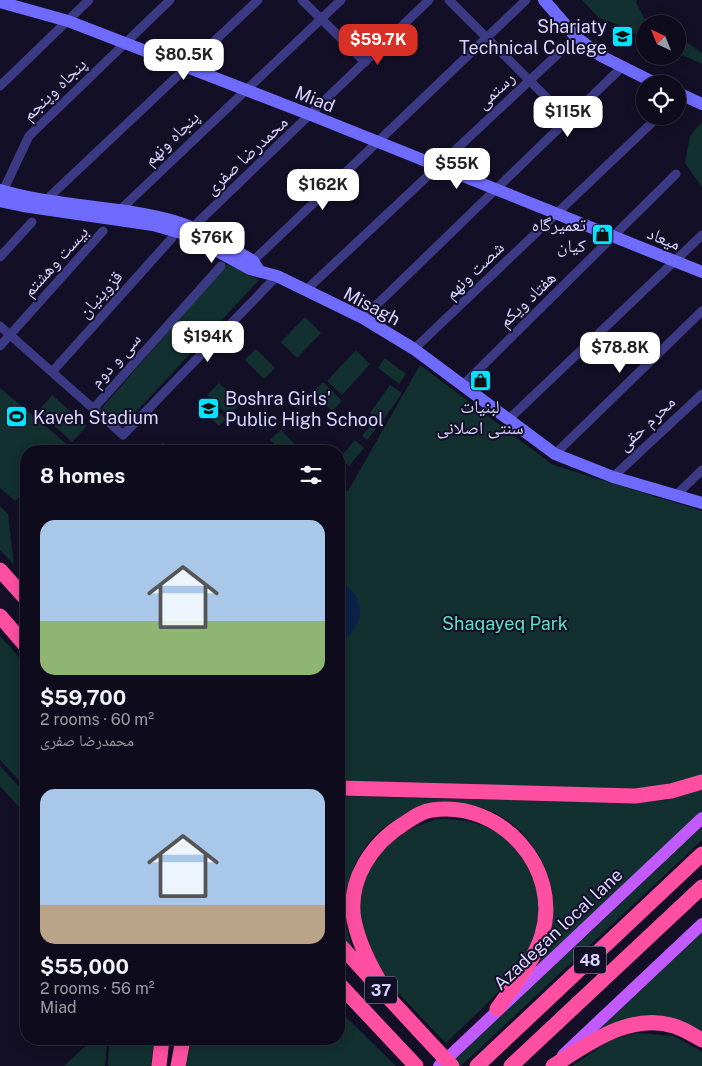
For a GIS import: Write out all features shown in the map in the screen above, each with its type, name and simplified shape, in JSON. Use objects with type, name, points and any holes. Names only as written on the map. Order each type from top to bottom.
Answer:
[{"type":"highway","points":[[0,570],[20,592]]},
{"type":"highway","points":[[2,620],[20,640]]},
{"type":"highway","points":[[345,788],[635,796],[671,791],[702,782]]},
{"type":"highway","points":[[390,999],[359,941],[354,918],[353,897],[357,882],[368,856],[389,833],[417,815],[432,810],[452,810],[476,814],[509,831],[524,845],[543,883],[546,901],[542,936],[532,959],[497,1009]]},
{"type":"highway","name":"48","points":[[477,1066],[702,854]]},
{"type":"highway","name":"48","points":[[511,1066],[702,887]]},
{"type":"highway","name":"37","points":[[345,950],[452,1066]]},
{"type":"highway","name":"37","points":[[345,991],[414,1064]]},
{"type":"highway","points":[[345,1004],[368,1017]]},
{"type":"highway","points":[[553,1066],[592,1041],[612,1031],[636,1024],[674,1026],[702,1040]]},
{"type":"highway","points":[[159,1066],[161,1045]]},
{"type":"highway","points":[[178,1066],[182,1045]]},
{"type":"main road","name":"Azadegan local lane","points":[[439,1066],[497,1009],[702,818]]},
{"type":"main road","points":[[553,1066],[601,1017],[702,924]]},
{"type":"street","points":[[0,86],[90,0]]},
{"type":"street","name":"پنجاه وپنجم","points":[[1,194],[29,136],[170,0]]},
{"type":"street","points":[[46,200],[258,0]]},
{"type":"street","points":[[302,0],[365,62]]},
{"type":"street","name":"پنجاه ونهم","points":[[121,209],[340,0]]},
{"type":"street","name":"محمدرضا صفری","points":[[190,232],[429,0]]},
{"type":"street","points":[[449,0],[569,120]]},
{"type":"street","points":[[256,266],[377,144],[526,0]]},
{"type":"street","points":[[544,0],[576,36],[601,56],[637,75]]},
{"type":"street","name":"Miad","points":[[0,2],[68,21],[311,115],[377,144],[613,237]]},
{"type":"street","name":"رستمی","points":[[305,291],[576,36]]},
{"type":"street","points":[[363,318],[622,68]]},
{"type":"street","points":[[686,98],[702,104]]},
{"type":"street","name":"شصت ونهم","points":[[414,349],[650,125]]},
{"type":"street","name":"هفتاد ویکم","points":[[463,385],[676,174]]},
{"type":"street","name":"Misagh","points":[[1,194],[121,209],[176,221],[190,232],[250,269],[256,266],[277,276],[363,318],[414,349],[555,454],[613,477],[702,503]]},
{"type":"street","name":"Misagh","points":[[1,194],[23,206],[190,232]]},
{"type":"street","points":[[0,257],[32,222]]},
{"type":"street","name":"بیست وهشتم","points":[[0,346],[103,231]]},
{"type":"street","points":[[509,419],[702,235]]},
{"type":"street","name":"میعاد","points":[[613,237],[702,272]]},
{"type":"street","name":"قزوینیان","points":[[52,372],[172,238]]},
{"type":"street","name":"سی و دوم","points":[[93,409],[221,266]]},
{"type":"street","points":[[0,326],[123,435],[277,276]]},
{"type":"street","points":[[555,454],[702,311]]},
{"type":"street","name":"محرم حقی","points":[[613,477],[702,394]]},
{"type":"street","points":[[676,495],[702,470]]},
{"type":"green space","points":[[582,0],[637,0],[636,2],[642,15],[636,15],[636,34],[619,25],[599,18]]},
{"type":"green space","points":[[686,42],[702,53],[702,64],[686,57]]},
{"type":"green space","points":[[702,122],[702,187],[685,163],[690,136]]},
{"type":"green space","points":[[227,264],[259,280],[121,428],[101,409]]},
{"type":"green space","points":[[305,317],[321,333],[297,358],[281,342]]},
{"type":"green space","points":[[256,349],[275,368],[264,379],[245,360]]},
{"type":"green space","points":[[356,350],[370,364],[342,395],[327,381]]},
{"type":"green space","points":[[385,358],[406,374],[399,384],[378,368]]},
{"type":"green space","name":"Shaqayeq Park","points":[[420,365],[553,465],[702,511],[702,775],[688,781],[644,789],[345,781],[345,491],[348,491]]},
{"type":"green space","points":[[323,382],[342,401],[332,411],[313,392]]},
{"type":"green space","points":[[219,383],[241,403],[229,416],[207,395]]},
{"type":"green space","points":[[390,385],[402,393],[382,422],[370,413]]},
{"type":"green space","name":"Kaveh Stadium","points":[[0,388],[68,445],[20,445],[20,496],[15,501],[0,488]]},
{"type":"green space","points":[[52,395],[87,426],[72,442],[38,411]]},
{"type":"green space","points":[[209,403],[226,419],[219,426],[202,410]]},
{"type":"green space","points":[[371,424],[376,429],[367,440],[362,436]]},
{"type":"green space","points":[[281,430],[295,445],[275,445],[270,440]]},
{"type":"green space","points":[[355,440],[364,448],[349,466],[345,462],[345,452]]},
{"type":"green space","points":[[0,506],[8,514],[14,565],[0,550]]},
{"type":"green space","points":[[0,636],[20,658],[20,782],[0,760]]},
{"type":"green space","points":[[0,766],[20,788],[20,808],[0,786]]},
{"type":"green space","points":[[702,787],[702,811],[540,963],[552,923],[552,903],[544,867],[536,851],[525,836],[512,824],[496,813],[477,806],[440,806],[423,809],[407,814],[378,832],[358,859],[351,876],[345,902],[345,796],[629,803],[668,800]]},
{"type":"green space","points":[[438,819],[450,819],[484,826],[495,831],[513,845],[521,855],[535,884],[539,911],[534,936],[523,960],[507,982],[446,1043],[396,991],[379,968],[358,916],[359,887],[373,859],[390,841],[417,826]]},
{"type":"green space","points":[[702,827],[702,840],[461,1066],[448,1066]]},
{"type":"green space","points":[[345,922],[346,926],[354,954],[345,944]]},
{"type":"green space","points":[[702,930],[702,1034],[670,1020],[578,1045]]},
{"type":"green space","points":[[345,1016],[396,1066],[181,1066],[187,1045],[345,1045]]},
{"type":"green space","points":[[637,1033],[674,1036],[702,1052],[702,1066],[572,1066],[612,1039]]},
{"type":"green space","points":[[87,1045],[107,1045],[105,1066],[64,1066]]},
{"type":"green space","points":[[109,1045],[153,1045],[151,1066],[108,1066]]},
{"type":"water","points":[[345,586],[355,595],[359,603],[360,612],[354,630],[345,640]]},
{"type":"place","name":"Shariaty Technical College","points":[[623,36]]},
{"type":"place","name":"تعمیرگاه کیان","points":[[602,234]]},
{"type":"place","name":"لبنیات سنتی اصلانی","points":[[480,381]]},
{"type":"place","name":"Boshra Girls' Public High School","points":[[209,408]]},
{"type":"place","name":"Kaveh Stadium","points":[[17,417]]}]
